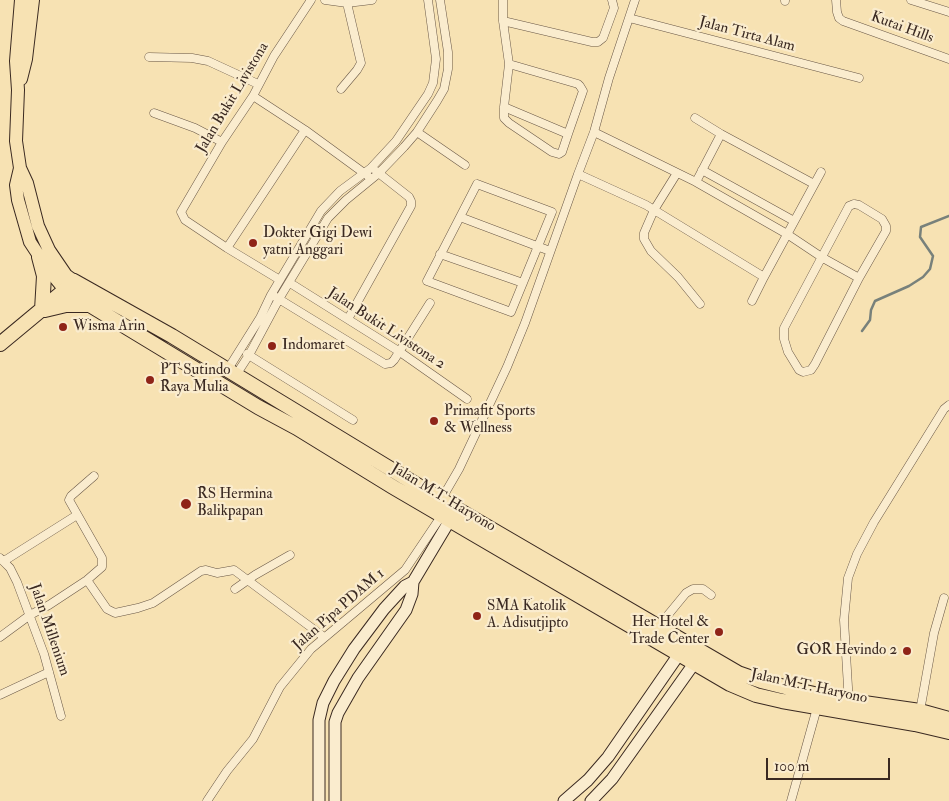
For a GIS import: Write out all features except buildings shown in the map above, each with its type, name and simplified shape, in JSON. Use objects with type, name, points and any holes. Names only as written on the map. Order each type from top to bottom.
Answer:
[{"type":"highway","points":[[39,257],[44,276],[42,310]]},
{"type":"highway","points":[[0,344],[70,286]]},
{"type":"highway","name":"Jalan M.T. Haryono","points":[[70,286],[88,305],[446,518],[683,649],[698,658],[730,684],[756,694],[817,708],[849,707],[920,710],[949,719]]},
{"type":"highway","name":"Jalan M.T. Haryono","points":[[70,286],[232,372],[441,500],[658,628],[683,649]]},
{"type":"highway","points":[[42,310],[66,305],[88,305]]},
{"type":"highway","name":"Jalan M.T. Haryono","points":[[698,658],[749,677],[801,691],[849,707],[949,732]]},
{"type":"main road","name":"Jalan M.T. Haryono","points":[[21,0],[16,61],[18,90],[16,142],[20,168],[27,183],[38,226],[49,250],[66,275],[70,286]]},
{"type":"main road","name":"Jalan M.T. Haryono","points":[[18,90],[26,59],[33,0]]},
{"type":"main road","name":"Jalan M.T. Haryono","points":[[20,168],[16,185],[18,200],[30,242],[39,257],[70,286]]},
{"type":"street","name":"Jalan Bukit Livistona","points":[[181,212],[222,142],[253,96],[274,56],[312,0]]},
{"type":"street","points":[[325,0],[347,3],[372,0]]},
{"type":"street","points":[[232,372],[240,350],[321,210],[340,191],[368,170],[406,129],[434,83],[436,47],[428,0]]},
{"type":"street","points":[[232,372],[249,355],[278,299],[288,286],[328,218],[341,204],[379,173],[417,132],[444,89],[447,79],[448,61],[440,0]]},
{"type":"street","points":[[503,0],[503,21],[509,64],[504,118],[552,152],[559,154],[562,152],[582,92],[580,86],[509,64]]},
{"type":"street","points":[[503,21],[598,42],[603,38],[614,8],[612,0]]},
{"type":"street","points":[[441,500],[459,469],[507,367],[594,132],[609,78],[635,0]]},
{"type":"street","name":"Kutai Hills","points":[[836,0],[837,12],[839,18],[843,21],[947,58],[949,48]]},
{"type":"street","points":[[911,0],[949,12]]},
{"type":"street","points":[[341,89],[357,70],[360,63],[347,3]]},
{"type":"street","name":"Jalan Tirta Alam","points":[[629,18],[859,78]]},
{"type":"street","points":[[149,57],[192,58],[208,61],[258,84]]},
{"type":"street","points":[[434,83],[444,89]]},
{"type":"street","points":[[253,96],[368,170],[379,173],[409,197],[411,206],[348,319]]},
{"type":"street","points":[[504,107],[568,134]]},
{"type":"street","points":[[154,113],[195,128],[222,142]]},
{"type":"street","points":[[695,118],[814,184]]},
{"type":"street","points":[[227,248],[305,130]]},
{"type":"street","points":[[417,132],[465,165]]},
{"type":"street","points":[[594,132],[696,182],[859,278]]},
{"type":"street","points":[[696,182],[721,134]]},
{"type":"street","points":[[368,170],[372,179]]},
{"type":"street","points":[[702,170],[794,222]]},
{"type":"street","points":[[752,302],[821,172]]},
{"type":"street","points":[[677,173],[654,210],[644,233],[646,245],[700,304]]},
{"type":"street","points":[[578,174],[654,210],[764,277]]},
{"type":"street","points":[[477,184],[552,212],[511,312],[427,281],[460,217],[477,184]]},
{"type":"street","points":[[859,205],[885,222],[886,231],[859,278],[815,364],[807,372],[799,370],[786,345],[784,328],[823,258],[849,206],[859,205]]},
{"type":"street","name":"Jalan Bukit Livistona 2","points":[[181,212],[185,220],[279,283],[288,286],[348,319],[400,352],[466,399]]},
{"type":"street","points":[[460,217],[550,251]]},
{"type":"street","points":[[440,254],[522,283]]},
{"type":"street","points":[[288,269],[296,273]]},
{"type":"street","points":[[271,295],[382,363],[391,363],[400,352],[430,303]]},
{"type":"street","points":[[240,350],[353,420]]},
{"type":"street","points":[[849,707],[844,620],[848,578],[874,522],[944,410],[949,405]]},
{"type":"street","points":[[0,637],[30,615],[100,570],[103,563],[99,552],[70,503],[70,498],[94,476]]},
{"type":"street","points":[[2,560],[77,515]]},
{"type":"street","points":[[335,801],[335,722],[342,704],[406,610],[412,594],[413,582],[446,518]]},
{"type":"street","name":"Jalan Pipa PDAM 1","points":[[207,801],[227,771],[253,739],[280,687],[311,649],[405,570],[446,518]]},
{"type":"street","points":[[235,589],[290,554]]},
{"type":"street","name":"Jalan Millenium","points":[[2,560],[14,574],[30,615],[62,716]]},
{"type":"street","points":[[87,580],[107,609],[115,613],[153,603],[203,570],[217,573],[234,570],[324,637]]},
{"type":"street","points":[[319,801],[319,720],[323,703],[354,649],[396,594],[413,582]]},
{"type":"street","points":[[658,628],[686,593],[693,589],[703,589],[711,595]]},
{"type":"street","points":[[920,710],[934,633],[944,598]]},
{"type":"street","points":[[564,801],[588,780],[608,757],[683,649]]},
{"type":"street","points":[[591,801],[612,780],[698,658]]},
{"type":"street","points":[[0,694],[49,672]]},
{"type":"street","points":[[654,693],[667,701]]},
{"type":"street","points":[[790,801],[817,708]]},
{"type":"street","points":[[319,720],[335,722]]},
{"type":"street","points":[[608,757],[623,765]]},
{"type":"waterway","points":[[862,331],[870,320],[871,310],[875,301],[909,286],[923,277],[930,269],[933,256],[920,237],[921,227],[949,216]]},
{"type":"place","name":"Dokter Gigi Dewi yatni Anggari","points":[[253,243]]},
{"type":"place","name":"Wisma Arin","points":[[63,327]]},
{"type":"place","name":"Indomaret","points":[[272,346]]},
{"type":"place","name":"PT Sutindo Raya Mulia","points":[[150,380]]},
{"type":"place","name":"Primafit Sports & Wellness","points":[[434,421]]},
{"type":"place","name":"RS Hermina Balikpapan","points":[[186,504]]},
{"type":"place","name":"SMA Katolik A. Adisutjipto","points":[[477,616]]},
{"type":"place","name":"Her Hotel & Trade Center","points":[[719,632]]},
{"type":"place","name":"GOR Hevindo 2","points":[[907,651]]}]
